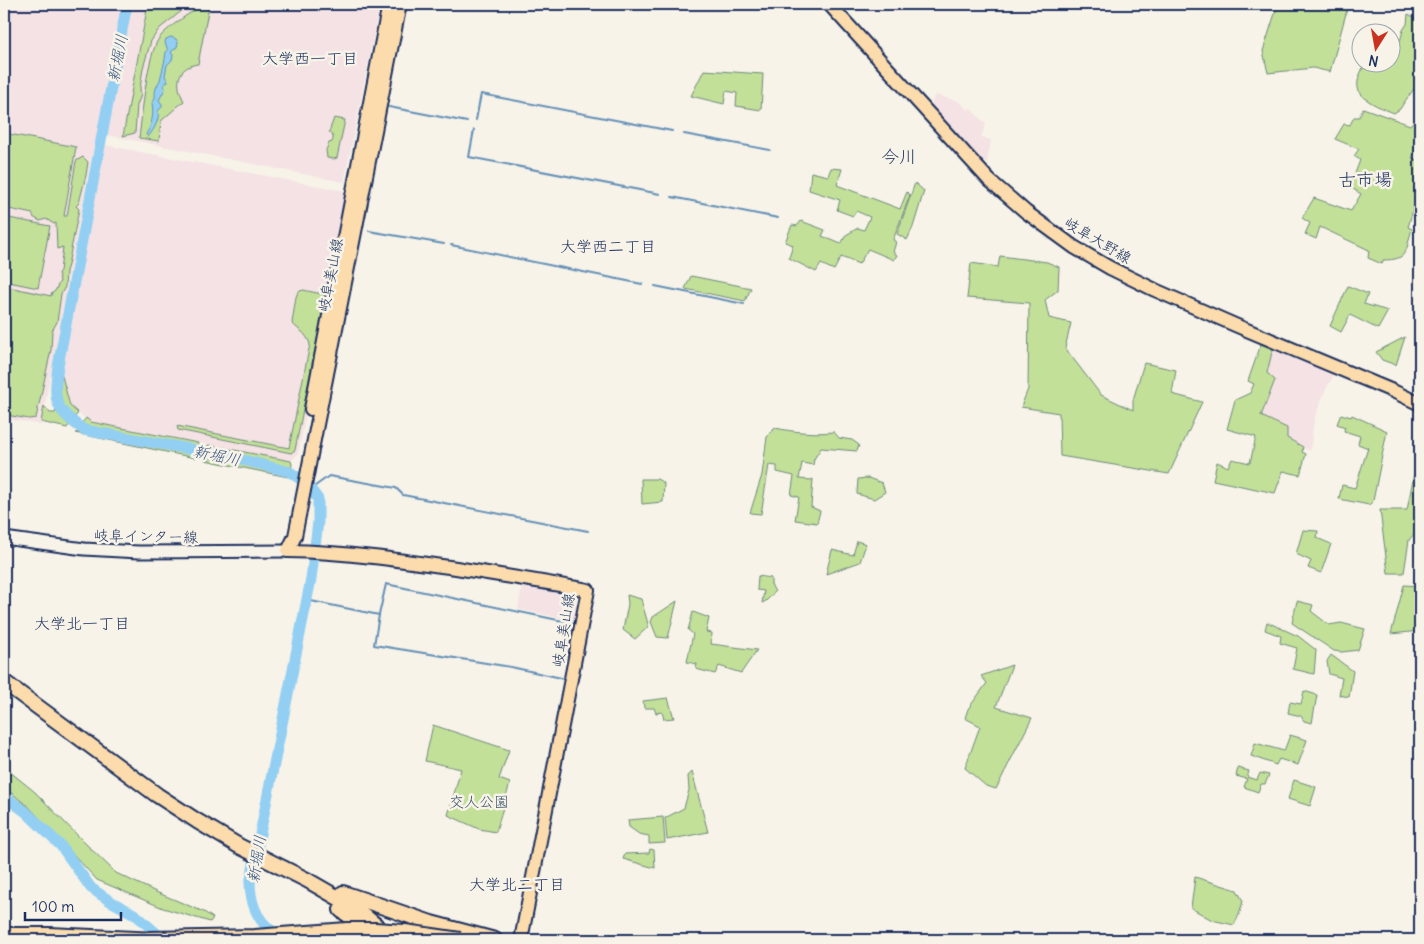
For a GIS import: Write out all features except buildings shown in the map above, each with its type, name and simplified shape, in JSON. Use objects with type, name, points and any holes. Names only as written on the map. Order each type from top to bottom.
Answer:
[{"type":"highway","points":[[4,682],[157,795],[237,850]]},
{"type":"highway","points":[[4,690],[26,709],[151,801],[192,828],[268,866],[351,916],[368,931],[374,940]]},
{"type":"highway","points":[[268,866],[431,923],[495,940]]},
{"type":"highway","points":[[307,880],[354,907],[379,928],[387,940]]},
{"type":"highway","points":[[4,935],[49,935],[152,940],[255,937],[347,930],[375,930],[460,940]]},
{"type":"main road","name":"岐阜美山線","points":[[305,465],[389,4]]},
{"type":"main road","name":"岐阜美山線","points":[[400,4],[300,489],[295,536],[288,551],[323,552],[406,561],[588,590],[521,940]]},
{"type":"main road","name":"岐阜大野線","points":[[829,4],[989,180],[1026,212],[1074,246],[1110,268],[1155,290],[1420,404]]},
{"type":"main road","name":"岐阜インター線","points":[[4,538],[84,549],[140,552],[288,551]]},
{"type":"shaded area","points":[[4,4],[380,4],[344,182],[102,134],[92,155],[41,425],[4,418]]},
{"type":"shaded area","points":[[935,95],[958,101],[968,110],[970,108],[986,124],[981,137],[991,140],[987,162],[982,164],[930,107]]},
{"type":"shaded area","points":[[104,145],[349,192],[298,454],[291,461],[91,422],[70,406],[62,376]]},
{"type":"shaded area","points":[[1273,348],[1335,372],[1323,395],[1314,420],[1310,451],[1287,438],[1261,416],[1275,380],[1267,373]]},
{"type":"shaded area","points":[[522,586],[571,594],[579,604],[576,621],[518,609]]},
{"type":"green space","points":[[148,4],[186,4],[184,9],[159,29],[151,41],[143,68],[135,133],[123,136]]},
{"type":"green space","points":[[1278,4],[1341,4],[1348,6],[1330,72],[1313,68],[1268,73],[1263,51]]},
{"type":"green space","points":[[204,5],[209,6],[198,64],[185,69],[179,78],[179,89],[184,101],[161,121],[159,141],[139,138],[148,70],[155,45],[168,29]]},
{"type":"green space","points":[[1408,14],[1420,20],[1420,81],[1400,109],[1394,113],[1364,98],[1360,93],[1358,81],[1361,72],[1402,72],[1402,34],[1407,24]]},
{"type":"green space","points":[[704,70],[763,74],[761,110],[736,106],[737,93],[726,91],[724,104],[691,96]]},
{"type":"green space","points":[[1363,108],[1410,125],[1420,114],[1420,141],[1412,158],[1420,161],[1420,203],[1415,203],[1408,227],[1412,229],[1405,253],[1398,258],[1383,260],[1382,264],[1368,258],[1369,250],[1320,227],[1316,239],[1305,234],[1310,223],[1302,218],[1314,198],[1351,211],[1361,194],[1350,187],[1360,160],[1354,156],[1359,149],[1335,139],[1344,124],[1350,125],[1354,117],[1359,117]]},
{"type":"green space","points":[[334,118],[345,120],[337,158],[334,159],[327,158],[326,150],[329,143],[333,141],[333,137],[329,132]]},
{"type":"green space","points":[[4,133],[76,147],[64,216],[67,216],[76,161],[83,157],[88,162],[79,203],[76,206],[79,209],[66,271],[65,287],[61,294],[57,322],[52,331],[51,350],[36,418],[29,419],[6,415],[4,412],[4,286],[51,296],[60,281],[58,273],[60,271],[63,247],[57,249],[56,223],[54,224],[46,219],[40,221],[33,217],[33,214],[4,208]]},
{"type":"green space","points":[[831,168],[842,169],[837,185],[900,209],[907,192],[910,195],[893,240],[896,242],[893,252],[897,255],[894,260],[868,249],[859,264],[841,257],[834,270],[821,264],[816,272],[789,258],[793,245],[785,242],[792,225],[797,226],[801,221],[825,230],[822,236],[841,244],[846,235],[858,228],[864,230],[870,217],[856,211],[853,216],[837,210],[840,200],[809,190],[811,172],[828,176]]},
{"type":"green space","points":[[915,183],[924,191],[907,240],[897,234]]},
{"type":"green space","points":[[4,217],[50,226],[38,288],[4,281]]},
{"type":"green space","points":[[1000,256],[1047,262],[1059,267],[1058,290],[1045,300],[1049,318],[1071,323],[1065,348],[1101,395],[1133,410],[1133,400],[1144,363],[1176,370],[1172,394],[1202,402],[1169,474],[1060,456],[1059,413],[1021,407],[1028,389],[1029,303],[967,298],[971,263],[998,267]]},
{"type":"green space","points":[[691,276],[751,288],[745,301],[685,289]]},
{"type":"green space","points":[[1348,286],[1368,294],[1364,304],[1388,311],[1378,329],[1350,315],[1341,332],[1330,326]]},
{"type":"green space","points":[[303,290],[325,296],[295,450],[291,453],[178,430],[177,426],[289,448],[310,344],[304,334],[292,323],[296,297],[298,292]]},
{"type":"green space","points":[[1405,337],[1396,365],[1382,360],[1376,352]]},
{"type":"green space","points":[[1261,344],[1273,348],[1267,373],[1275,380],[1261,416],[1287,428],[1287,438],[1303,447],[1302,452],[1306,454],[1300,475],[1283,471],[1275,493],[1213,480],[1217,462],[1228,467],[1232,459],[1250,463],[1256,437],[1227,429],[1235,400],[1250,393],[1254,384],[1248,381]]},
{"type":"green space","points":[[62,376],[70,406],[78,413],[67,428],[41,422],[44,406],[50,413],[55,413],[60,399],[56,378]]},
{"type":"green space","points":[[1341,414],[1351,417],[1352,415],[1387,431],[1373,501],[1369,505],[1339,499],[1342,485],[1355,488],[1368,448],[1358,444],[1360,436],[1344,431],[1345,427],[1337,424]]},
{"type":"green space","points":[[86,418],[91,422],[198,443],[197,448],[85,428],[81,424]]},
{"type":"green space","points":[[775,428],[804,432],[834,432],[839,438],[852,440],[859,445],[857,451],[821,448],[814,459],[813,465],[802,463],[799,479],[813,479],[811,507],[820,511],[817,523],[795,520],[799,497],[791,495],[794,476],[777,472],[777,466],[769,465],[761,514],[750,513],[762,475],[767,437]]},
{"type":"green space","points":[[85,432],[196,453],[195,458],[75,433]]},
{"type":"green space","points":[[208,445],[291,461],[291,470],[206,449]]},
{"type":"green space","points":[[207,454],[289,473],[288,477],[205,460]]},
{"type":"green space","points":[[1414,474],[1420,476],[1420,534],[1414,534],[1409,540],[1404,573],[1388,573],[1380,510],[1407,510]]},
{"type":"green space","points":[[868,478],[882,483],[885,492],[874,499],[857,494],[858,479]]},
{"type":"green space","points":[[641,479],[657,479],[664,483],[663,502],[642,504]]},
{"type":"green space","points":[[1303,530],[1318,531],[1317,538],[1331,544],[1321,573],[1308,568],[1311,561],[1296,554]]},
{"type":"green space","points":[[857,541],[866,544],[860,562],[826,574],[832,550],[853,555]]},
{"type":"green space","points":[[758,576],[771,578],[771,584],[775,592],[762,603],[764,591],[757,590]]},
{"type":"green space","points":[[1404,585],[1420,586],[1420,631],[1391,634]]},
{"type":"green space","points":[[627,595],[641,599],[648,624],[648,627],[635,639],[623,630],[628,604]]},
{"type":"green space","points":[[677,601],[668,638],[657,637],[651,622],[653,617]]},
{"type":"green space","points":[[1297,601],[1313,605],[1311,611],[1329,625],[1341,623],[1365,629],[1358,650],[1334,651],[1292,623]]},
{"type":"green space","points":[[693,612],[709,618],[706,632],[712,633],[711,644],[757,650],[741,673],[719,666],[715,674],[696,669],[697,664],[687,662],[693,634],[688,630]]},
{"type":"green space","points":[[1267,622],[1298,636],[1316,650],[1314,674],[1293,669],[1297,648],[1280,643],[1281,636],[1265,630]]},
{"type":"green space","points":[[1331,655],[1353,671],[1349,697],[1339,695],[1342,678],[1329,674],[1327,661]]},
{"type":"green space","points":[[1012,665],[996,707],[1032,718],[996,789],[986,786],[965,768],[980,726],[965,718],[968,709],[987,683],[981,676]]},
{"type":"green space","points":[[1304,691],[1317,695],[1312,723],[1304,721],[1301,716],[1288,713],[1290,702],[1301,704]]},
{"type":"green space","points":[[668,698],[674,718],[664,719],[662,712],[656,713],[654,708],[644,708],[643,701]]},
{"type":"green space","name":"交人公園","points":[[433,725],[509,750],[499,779],[510,783],[496,832],[479,829],[448,815],[461,769],[425,761]]},
{"type":"green space","points":[[1290,735],[1307,740],[1298,765],[1279,759],[1276,765],[1251,756],[1255,743],[1284,751]]},
{"type":"green space","points":[[4,767],[35,792],[116,873],[204,912],[213,918],[210,922],[163,908],[97,880],[30,808],[4,787]]},
{"type":"green space","points":[[1238,768],[1249,771],[1247,777],[1257,780],[1260,773],[1269,775],[1265,784],[1261,784],[1258,792],[1244,787],[1247,779],[1236,776]]},
{"type":"green space","points":[[692,772],[708,832],[667,840],[665,818],[684,808],[689,790],[688,776]]},
{"type":"green space","points":[[1294,780],[1316,787],[1310,806],[1288,799]]},
{"type":"green space","points":[[663,817],[665,843],[649,844],[649,836],[639,834],[629,827],[628,820]]},
{"type":"green space","points":[[650,849],[654,850],[655,868],[623,859],[625,854],[649,853]]},
{"type":"green space","points":[[1195,877],[1237,890],[1243,901],[1234,925],[1212,920],[1191,908]]},
{"type":"water","points":[[171,37],[178,42],[177,47],[171,52],[173,55],[172,60],[167,65],[165,76],[168,82],[164,84],[165,89],[159,100],[162,107],[158,111],[154,129],[148,137],[146,134],[152,119],[152,103],[168,50],[165,43],[166,39]]},
{"type":"waterway","name":"新堀川","points":[[127,4],[58,366],[56,396],[61,410],[84,430],[228,456],[290,472],[306,483],[318,499],[318,522],[311,579],[250,884],[254,908],[258,915],[267,927],[282,937]]},
{"type":"waterway","points":[[476,120],[481,94],[672,131]]},
{"type":"waterway","points":[[389,107],[467,122]]},
{"type":"waterway","points":[[474,130],[469,157],[660,194]]},
{"type":"waterway","points":[[684,134],[770,150]]},
{"type":"waterway","points":[[672,197],[778,218]]},
{"type":"waterway","points":[[369,231],[444,244]]},
{"type":"waterway","points":[[451,245],[642,284]]},
{"type":"waterway","points":[[655,286],[744,304]]},
{"type":"waterway","points":[[311,489],[329,476],[396,488],[403,495],[588,531]]},
{"type":"waterway","points":[[306,600],[379,615],[386,584],[577,624]]},
{"type":"waterway","points":[[379,615],[374,645],[511,667],[566,679]]},
{"type":"waterway","points":[[4,796],[26,812],[61,846],[91,888],[136,915],[164,940]]},
{"type":"district","name":"大学西一丁目","points":[[310,58]]},
{"type":"district","name":"今川","points":[[899,156]]},
{"type":"district","name":"古市場","points":[[1365,179]]},
{"type":"district","name":"大学西二丁目","points":[[608,246]]},
{"type":"district","name":"大学北一丁目","points":[[82,623]]},
{"type":"district","name":"大学北二丁目","points":[[517,884]]}]
